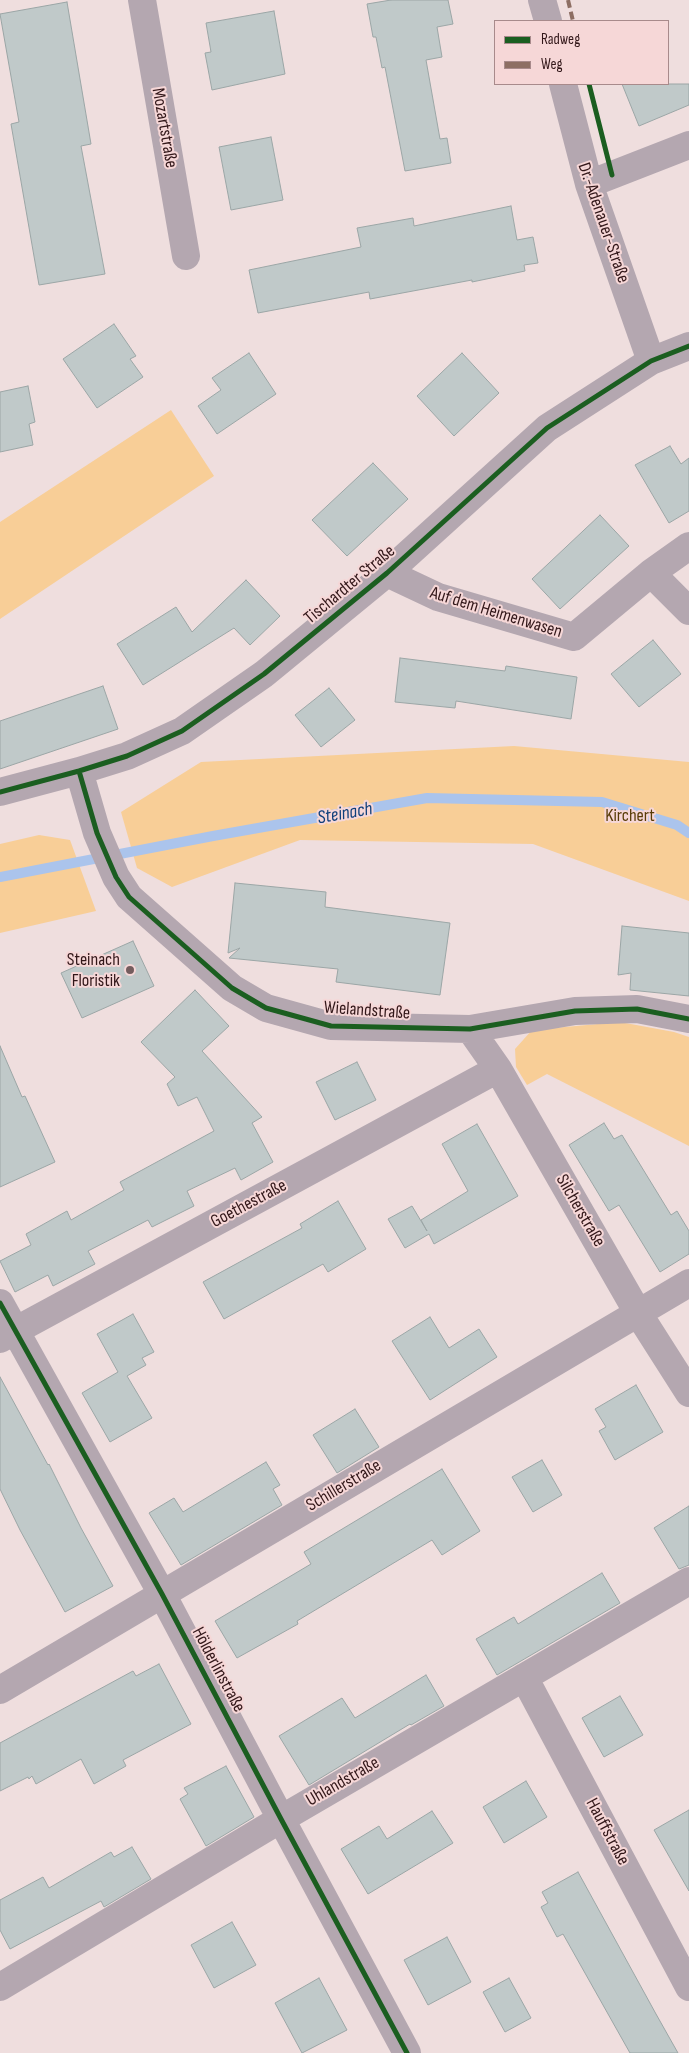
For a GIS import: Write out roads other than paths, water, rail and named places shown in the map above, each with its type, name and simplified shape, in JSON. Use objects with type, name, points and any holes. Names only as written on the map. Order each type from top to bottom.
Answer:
[{"type":"street","name":"Mozartstraße","points":[[142,0],[186,256]]},
{"type":"street","points":[[542,0],[548,20]]},
{"type":"street","name":"Dr.-Adenauer-Straße","points":[[563,85],[589,184],[651,361]]},
{"type":"street","points":[[589,184],[689,145]]},
{"type":"street","name":"Tischardter Straße","points":[[0,792],[127,756],[182,731],[264,674],[387,573],[547,428],[651,361],[689,346]]},
{"type":"street","points":[[689,546],[651,572],[689,611]]},
{"type":"street","name":"Auf dem Heimenwasen","points":[[387,573],[438,598],[574,637],[651,572]]},
{"type":"street","name":"Wielandstraße","points":[[79,771],[97,833],[116,877],[129,897],[232,988],[266,1008],[332,1026],[470,1029],[575,1011],[637,1008],[689,1019]]},
{"type":"street","name":"Silcherstraße","points":[[470,1029],[498,1069],[638,1313],[689,1393]]},
{"type":"street","name":"Goethestraße","points":[[7,1335],[498,1069]]},
{"type":"street","name":"Schillerstraße","points":[[0,1690],[689,1283]]},
{"type":"street","name":"Hölderlinstraße","points":[[0,1303],[7,1335],[162,1594],[280,1819],[407,2053]]},
{"type":"street","name":"Uhlandstraße","points":[[0,1987],[280,1819],[689,1581]]},
{"type":"street","name":"Hauffstraße","points":[[524,1677],[689,1987]]},
{"type":"waterway","name":"Steinach","points":[[0,877],[213,836],[427,798],[602,802],[677,825],[689,833]]},
{"type":"place","name":"Steinach Floristik","points":[[130,970]]},
{"type":"park label","name":"Kirchert","points":[[630,816]]}]
